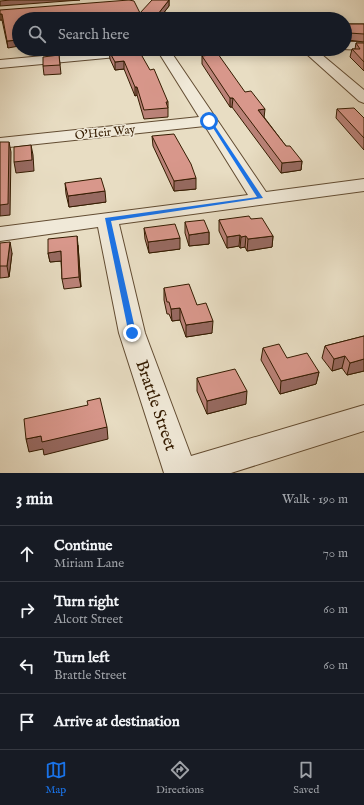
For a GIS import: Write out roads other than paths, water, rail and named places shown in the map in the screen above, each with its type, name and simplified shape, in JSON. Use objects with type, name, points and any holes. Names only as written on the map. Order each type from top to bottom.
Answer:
[{"type":"street","points":[[352,46],[364,46]]},
{"type":"street","points":[[0,64],[85,56]]},
{"type":"street","points":[[167,56],[260,198]]},
{"type":"street","points":[[315,56],[364,98]]},
{"type":"street","name":"O'Heir Way","points":[[0,143],[209,121]]},
{"type":"street","points":[[0,234],[364,185]]},
{"type":"street","name":"Brattle Street","points":[[108,219],[132,333],[182,473]]},
{"type":"street","points":[[182,473],[364,418]]}]
